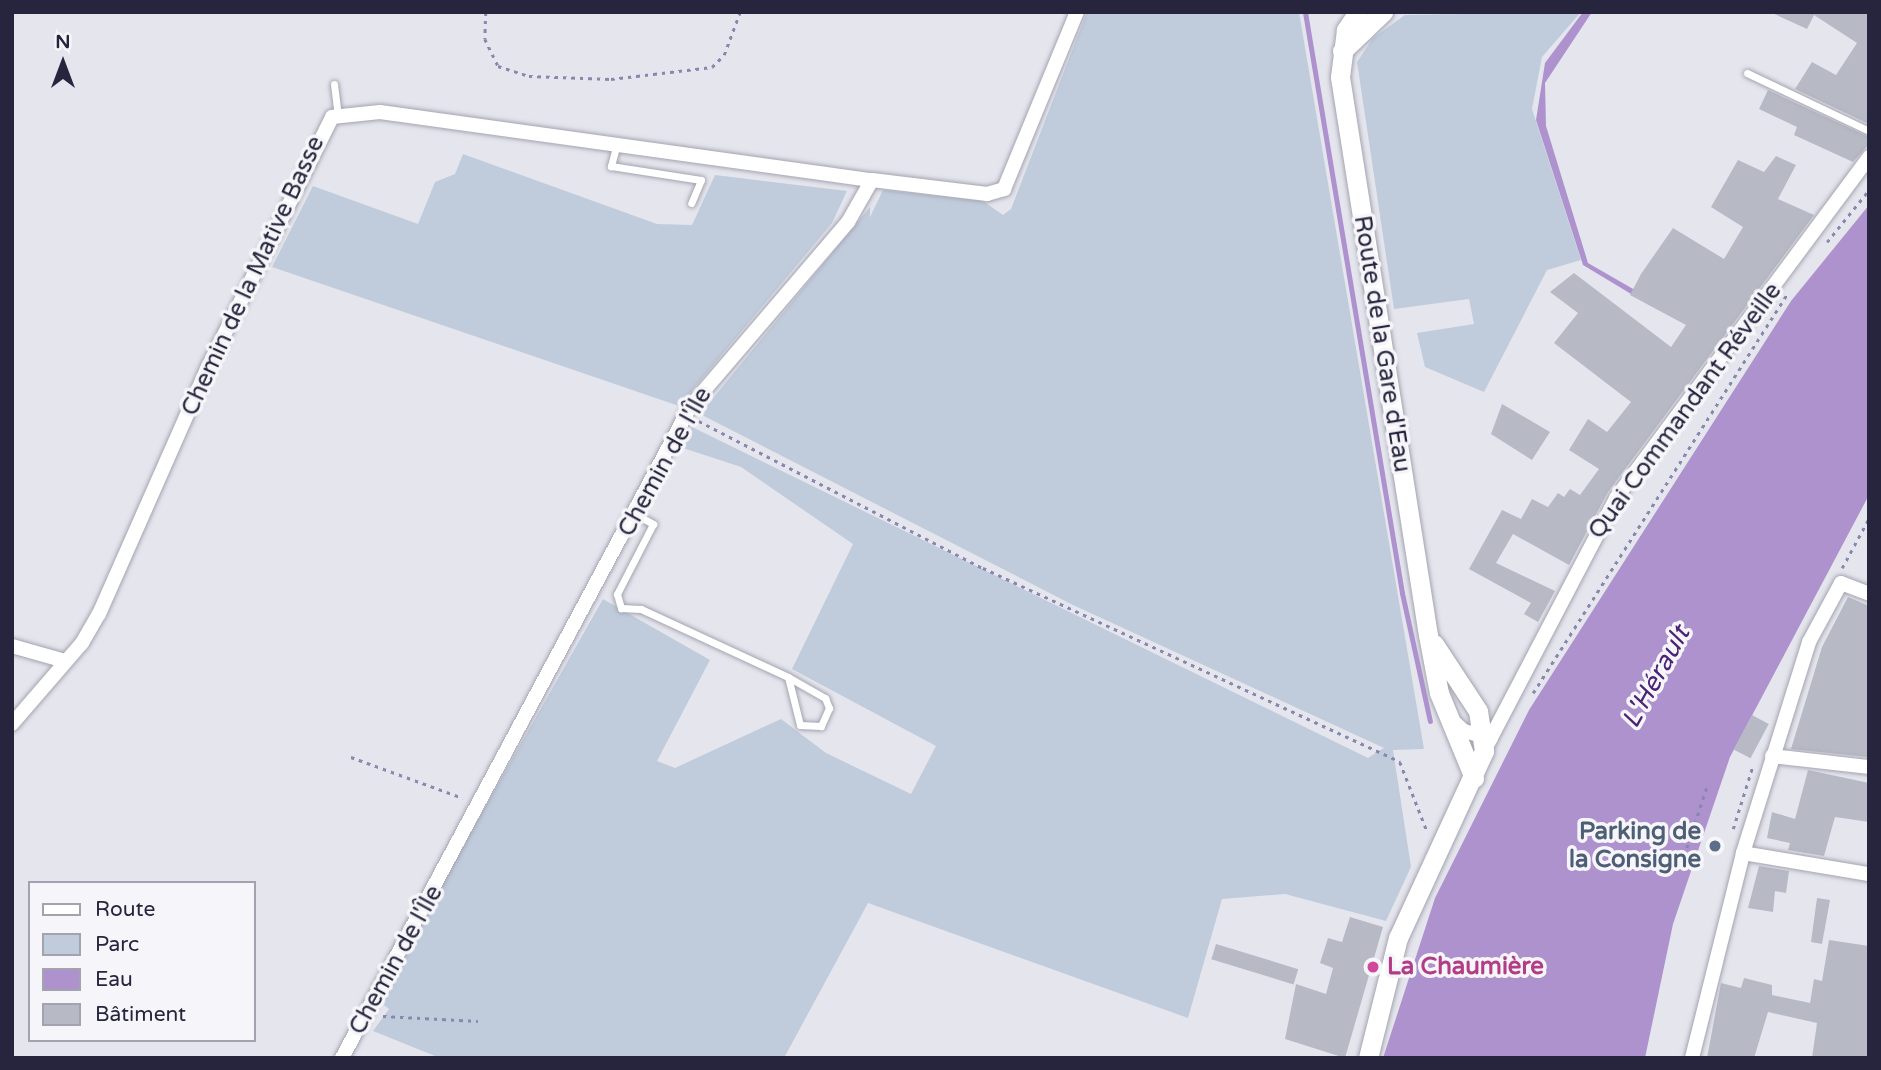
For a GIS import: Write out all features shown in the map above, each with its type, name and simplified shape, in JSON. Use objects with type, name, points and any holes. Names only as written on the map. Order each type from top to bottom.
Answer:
[{"type":"main road","name":"Route de la Gare d'Eau","points":[[1358,12],[1341,52],[1340,77],[1428,635],[1448,715],[1474,778]]},
{"type":"main road","points":[[1341,52],[1383,12]]},
{"type":"main road","name":"Route de la Gare d'Eau","points":[[1428,635],[1478,711],[1486,742]]},
{"type":"main road","points":[[1368,1058],[1398,938],[1474,778],[1486,742]]},
{"type":"street","points":[[872,180],[987,194],[1004,189],[1077,12]]},
{"type":"street","name":"Chemin de la Mative Basse","points":[[12,724],[65,661],[99,614],[322,129],[338,116],[380,113],[872,180]]},
{"type":"street","name":"Quai Commandant Réveille","points":[[1486,742],[1616,498],[1869,157]]},
{"type":"street","name":"Chemin de l'Île","points":[[342,1058],[480,806],[686,415],[848,222],[872,180]]},
{"type":"street","points":[[1692,1058],[1743,853],[1810,642],[1841,583],[1869,594]]},
{"type":"street","points":[[12,646],[65,661]]},
{"type":"street","points":[[1448,715],[1486,742]]},
{"type":"street","points":[[1772,756],[1869,767]]},
{"type":"street","points":[[1743,853],[1869,874]]},
{"type":"lane","points":[[1747,73],[1869,131]]},
{"type":"lane","points":[[334,84],[338,116]]},
{"type":"lane","points":[[616,147],[611,166],[701,180],[691,203]]},
{"type":"lane","points":[[635,514],[653,524],[617,594],[621,608],[641,609],[788,677],[825,698],[829,708],[821,726],[800,725],[788,677]]},
{"type":"path","points":[[486,12],[485,38],[498,66],[530,76],[611,79],[712,67],[724,55],[740,12]]},
{"type":"path","points":[[1822,248],[1869,190]]},
{"type":"path","points":[[1528,701],[1791,289]]},
{"type":"path","points":[[686,415],[983,568],[1400,762],[1440,852]]},
{"type":"path","points":[[351,757],[480,806]]},
{"type":"path","points":[[1684,856],[1707,786]]},
{"type":"path","points":[[365,1015],[478,1021]]},
{"type":"green space","points":[[1087,12],[1299,12],[1424,749],[1393,750],[1411,867],[1386,921],[1285,894],[1222,899],[1188,1018],[868,903],[784,1058],[440,1058],[373,1031],[389,1009],[380,1002],[434,897],[603,599],[710,660],[657,761],[675,768],[781,719],[826,753],[911,794],[936,746],[792,669],[853,544],[741,467],[677,446],[692,427],[1368,758],[1384,748],[1073,605],[700,414],[870,207],[870,217],[883,190],[983,201],[1003,215],[1011,209]]},
{"type":"green space","points":[[1581,12],[1542,57],[1532,109],[1581,260],[1547,270],[1484,392],[1425,367],[1417,333],[1474,324],[1469,299],[1394,309],[1357,62],[1373,38],[1405,15]]},
{"type":"green space","points":[[463,154],[657,224],[692,225],[715,175],[847,191],[832,223],[679,406],[272,267],[313,186],[418,224],[435,182],[455,174]]},
{"type":"water","points":[[1583,12],[1592,12],[1545,83],[1546,126],[1588,263],[1654,301],[1651,306],[1583,265],[1536,120],[1545,63]]},
{"type":"water","name":"L'Hérault","points":[[1869,205],[1869,495],[1730,757],[1673,924],[1645,1058],[1383,1058],[1435,898],[1529,710],[1791,301]]},
{"type":"building","points":[[1770,12],[1869,12],[1869,124],[1795,89],[1812,62],[1836,75],[1857,43],[1814,15],[1807,29]]},
{"type":"building","points":[[1768,90],[1869,137],[1869,144],[1853,162],[1794,135],[1797,127],[1759,109]]},
{"type":"building","points":[[1776,156],[1796,165],[1778,199],[1814,215],[1608,492],[1569,565],[1513,534],[1496,563],[1555,591],[1538,622],[1524,614],[1531,603],[1469,569],[1502,510],[1521,519],[1532,499],[1548,507],[1558,493],[1564,497],[1570,489],[1580,495],[1599,469],[1569,450],[1588,419],[1607,432],[1631,402],[1554,343],[1578,313],[1550,292],[1574,273],[1671,347],[1686,325],[1630,295],[1641,274],[1673,228],[1724,259],[1743,227],[1711,207],[1738,160],[1764,172]]},
{"type":"building","points":[[1502,404],[1550,432],[1532,460],[1491,434]]},
{"type":"building","points":[[1848,597],[1869,606],[1867,757],[1791,749],[1822,647]]},
{"type":"building","points":[[1752,715],[1769,724],[1750,758],[1734,749]]},
{"type":"building","points":[[1808,770],[1869,783],[1869,822],[1835,817],[1824,856],[1788,850],[1790,843],[1767,838],[1772,812],[1795,819]]},
{"type":"building","points":[[1759,866],[1789,871],[1786,893],[1775,891],[1773,912],[1748,908]]},
{"type":"building","points":[[1817,898],[1830,900],[1822,944],[1811,942]]},
{"type":"building","points":[[1350,917],[1383,927],[1345,1058],[1285,1039],[1296,984],[1326,994],[1333,968],[1320,963],[1328,938],[1342,942]]},
{"type":"building","points":[[1829,940],[1869,946],[1869,1058],[1812,1058],[1817,1023],[1768,1012],[1754,1058],[1707,1058],[1721,983],[1741,988],[1744,978],[1772,985],[1772,995],[1810,1003],[1814,979],[1822,981]]},
{"type":"building","points":[[1216,944],[1298,969],[1294,984],[1211,959]]},
{"type":"waterway","points":[[1305,12],[1402,593],[1430,721]]},
{"type":"place","name":"Parking de la Consigne","points":[[1715,846]]},
{"type":"place","name":"La Chaumière","points":[[1373,967]]}]
